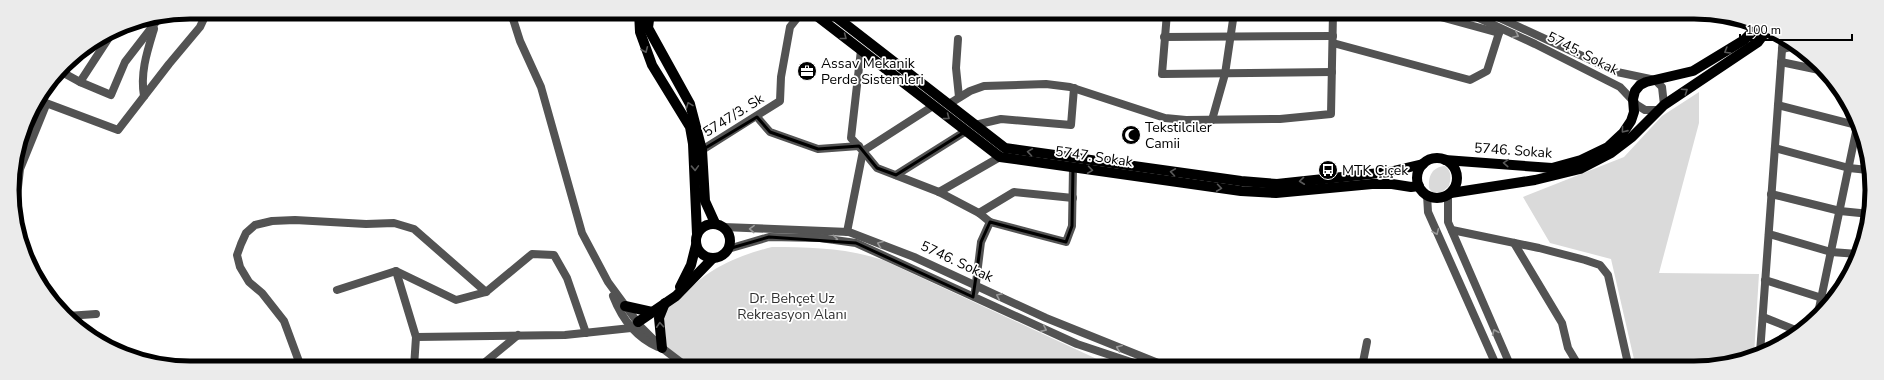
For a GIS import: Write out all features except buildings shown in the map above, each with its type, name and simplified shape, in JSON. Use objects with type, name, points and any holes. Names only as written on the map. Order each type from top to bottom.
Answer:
[{"type":"main road","points":[[639,19],[640,32],[649,58],[690,127],[693,144],[697,234],[696,245],[691,265],[676,296]]},
{"type":"main road","points":[[649,19],[648,28],[690,104],[702,150],[704,201],[719,225],[729,235],[730,240],[728,249],[719,257],[713,258],[703,254],[696,245]]},
{"type":"main road","name":"5747. Sokak","points":[[821,19],[1000,157],[1240,191],[1276,193],[1372,184],[1392,184],[1411,187],[1419,186]]},
{"type":"main road","name":"5747. Sokak","points":[[839,19],[1005,148],[1241,181],[1277,184],[1389,172],[1424,164]]},
{"type":"main road","points":[[1633,99],[1640,85],[1693,70],[1744,40],[1754,30]]},
{"type":"main road","name":"5746. Sokak","points":[[1427,195],[1439,198],[1450,193],[1535,180],[1580,169],[1611,153],[1632,137],[1662,107],[1758,42],[1764,34]]},
{"type":"main road","name":"5746. Sokak","points":[[1424,164],[1434,158],[1552,168],[1581,160],[1608,146],[1623,133],[1631,121],[1634,112],[1633,99]]},
{"type":"main road","points":[[1445,160],[1451,163],[1457,174],[1455,187],[1450,193]]},
{"type":"main road","points":[[1424,164],[1418,174],[1419,186],[1427,195]]},
{"type":"main road","points":[[697,234],[704,226],[719,225]]},
{"type":"main road","points":[[634,325],[676,296],[713,258]]},
{"type":"main road","points":[[662,348],[659,318],[665,303]]},
{"type":"main road","points":[[625,306],[652,312]]},
{"type":"street","points":[[43,103],[118,130],[200,27],[204,19]]},
{"type":"street","points":[[511,19],[541,87],[582,233],[608,282],[625,306],[634,325]]},
{"type":"street","name":"5747/3. Sk","points":[[702,150],[757,117],[780,101],[781,77],[790,27],[796,19]]},
{"type":"street","points":[[1166,19],[1162,74],[1332,72]]},
{"type":"street","points":[[1212,120],[1225,74],[1233,19]]},
{"type":"street","points":[[948,104],[959,97],[984,86],[1046,84],[1074,88],[1165,118],[1212,120],[1280,119],[1331,114],[1333,19]]},
{"type":"street","points":[[1164,37],[1231,36],[1333,40],[1470,80],[1487,71],[1500,30],[1452,19]]},
{"type":"street","name":"5745. Sokak","points":[[1479,19],[1620,87],[1633,99],[1637,105],[1645,110],[1662,107]]},
{"type":"street","name":"5745. Sokak","points":[[1502,19],[1617,72],[1655,80]]},
{"type":"street","points":[[65,73],[80,82],[111,95],[126,62],[156,22]]},
{"type":"street","points":[[144,96],[142,73],[154,26]]},
{"type":"street","points":[[958,39],[956,68],[959,97]]},
{"type":"street","points":[[80,82],[107,40]]},
{"type":"street","points":[[1760,347],[1782,44]]},
{"type":"street","points":[[1782,50],[1789,48]]},
{"type":"street","points":[[862,50],[851,138],[877,168],[940,192],[979,213],[990,222],[1066,242],[1072,226],[1073,168]]},
{"type":"street","points":[[1781,62],[1815,69]]},
{"type":"street","points":[[1655,80],[1662,87],[1662,107]]},
{"type":"street","points":[[975,125],[1001,119],[1071,125],[1074,88]]},
{"type":"street","points":[[21,160],[46,105]]},
{"type":"street","points":[[1778,105],[1852,125]]},
{"type":"street","points":[[757,117],[770,132],[818,149],[861,149],[933,106]]},
{"type":"street","points":[[896,175],[966,131]]},
{"type":"street","points":[[1820,306],[1856,134]]},
{"type":"street","points":[[1775,148],[1849,168],[1864,170]]},
{"type":"street","points":[[847,232],[861,149]]},
{"type":"street","points":[[940,192],[1000,157]]},
{"type":"street","points":[[979,213],[1014,192],[1073,198]]},
{"type":"street","points":[[1450,193],[1448,222],[1508,361]]},
{"type":"street","points":[[1771,194],[1840,211],[1864,213]]},
{"type":"street","points":[[1427,195],[1428,212],[1494,361]]},
{"type":"street","points":[[299,361],[284,322],[262,293],[248,282],[240,268],[237,255],[246,233],[255,224],[272,221],[295,220],[366,224],[394,223],[414,229],[486,292]]},
{"type":"street","points":[[973,297],[977,286],[981,242],[990,222]]},
{"type":"street","name":"5746. Sokak","points":[[719,225],[847,232],[914,257],[1046,318],[1153,361]]},
{"type":"street","points":[[1452,230],[1539,248],[1600,265],[1608,275],[1627,361]]},
{"type":"street","points":[[1769,234],[1831,252],[1853,254]]},
{"type":"street","name":"5746. Sokak","points":[[728,249],[769,237],[842,240],[856,243],[1077,344],[1128,361]]},
{"type":"street","points":[[1514,243],[1562,324],[1568,348],[1576,361]]},
{"type":"street","points":[[337,290],[396,271],[456,300],[486,292],[532,254],[554,255],[567,278],[586,333]]},
{"type":"street","points":[[396,271],[416,336],[414,361]]},
{"type":"street","points":[[1765,280],[1822,298],[1827,298]]},
{"type":"street","points":[[608,282],[613,298],[626,321],[634,325],[679,361]]},
{"type":"street","points":[[74,316],[96,314]]},
{"type":"street","points":[[1763,317],[1793,329]]},
{"type":"street","points":[[416,336],[586,333],[634,325]]},
{"type":"street","points":[[486,361],[518,335]]},
{"type":"street","points":[[1363,361],[1366,342]]},
{"type":"highlighted area","points":[[757,117],[770,132],[818,149],[859,146],[877,168],[896,175],[966,131],[1000,157],[1073,168],[1072,226],[1066,242],[990,222],[981,242],[973,297],[856,243],[769,237],[728,249],[713,258],[676,296],[691,265],[697,234],[704,226],[714,222],[705,201],[702,150]]},
{"type":"green space","points":[[1699,92],[1699,123],[1659,273],[1759,274],[1754,350],[1749,352],[1727,358],[1705,361],[1634,361],[1611,259],[1550,243],[1523,197],[1624,157],[1662,116]]},
{"type":"green space","points":[[1445,166],[1450,175],[1449,186],[1441,193],[1432,192],[1429,188],[1430,176],[1437,168]]},
{"type":"green space","name":"Dr. Behçet Uz Rekreasyon Alanı","points":[[772,247],[800,247],[855,253],[883,260],[1102,361],[682,361],[667,349],[663,311],[700,279],[721,266],[754,252]]},
{"type":"place","name":"Assav Mekanik Perde Sistemleri","points":[[807,71]]},
{"type":"place","name":"Tekstilciler Camii","points":[[1131,135]]},
{"type":"place","name":"MTK Çiçek","points":[[1328,170]]}]
